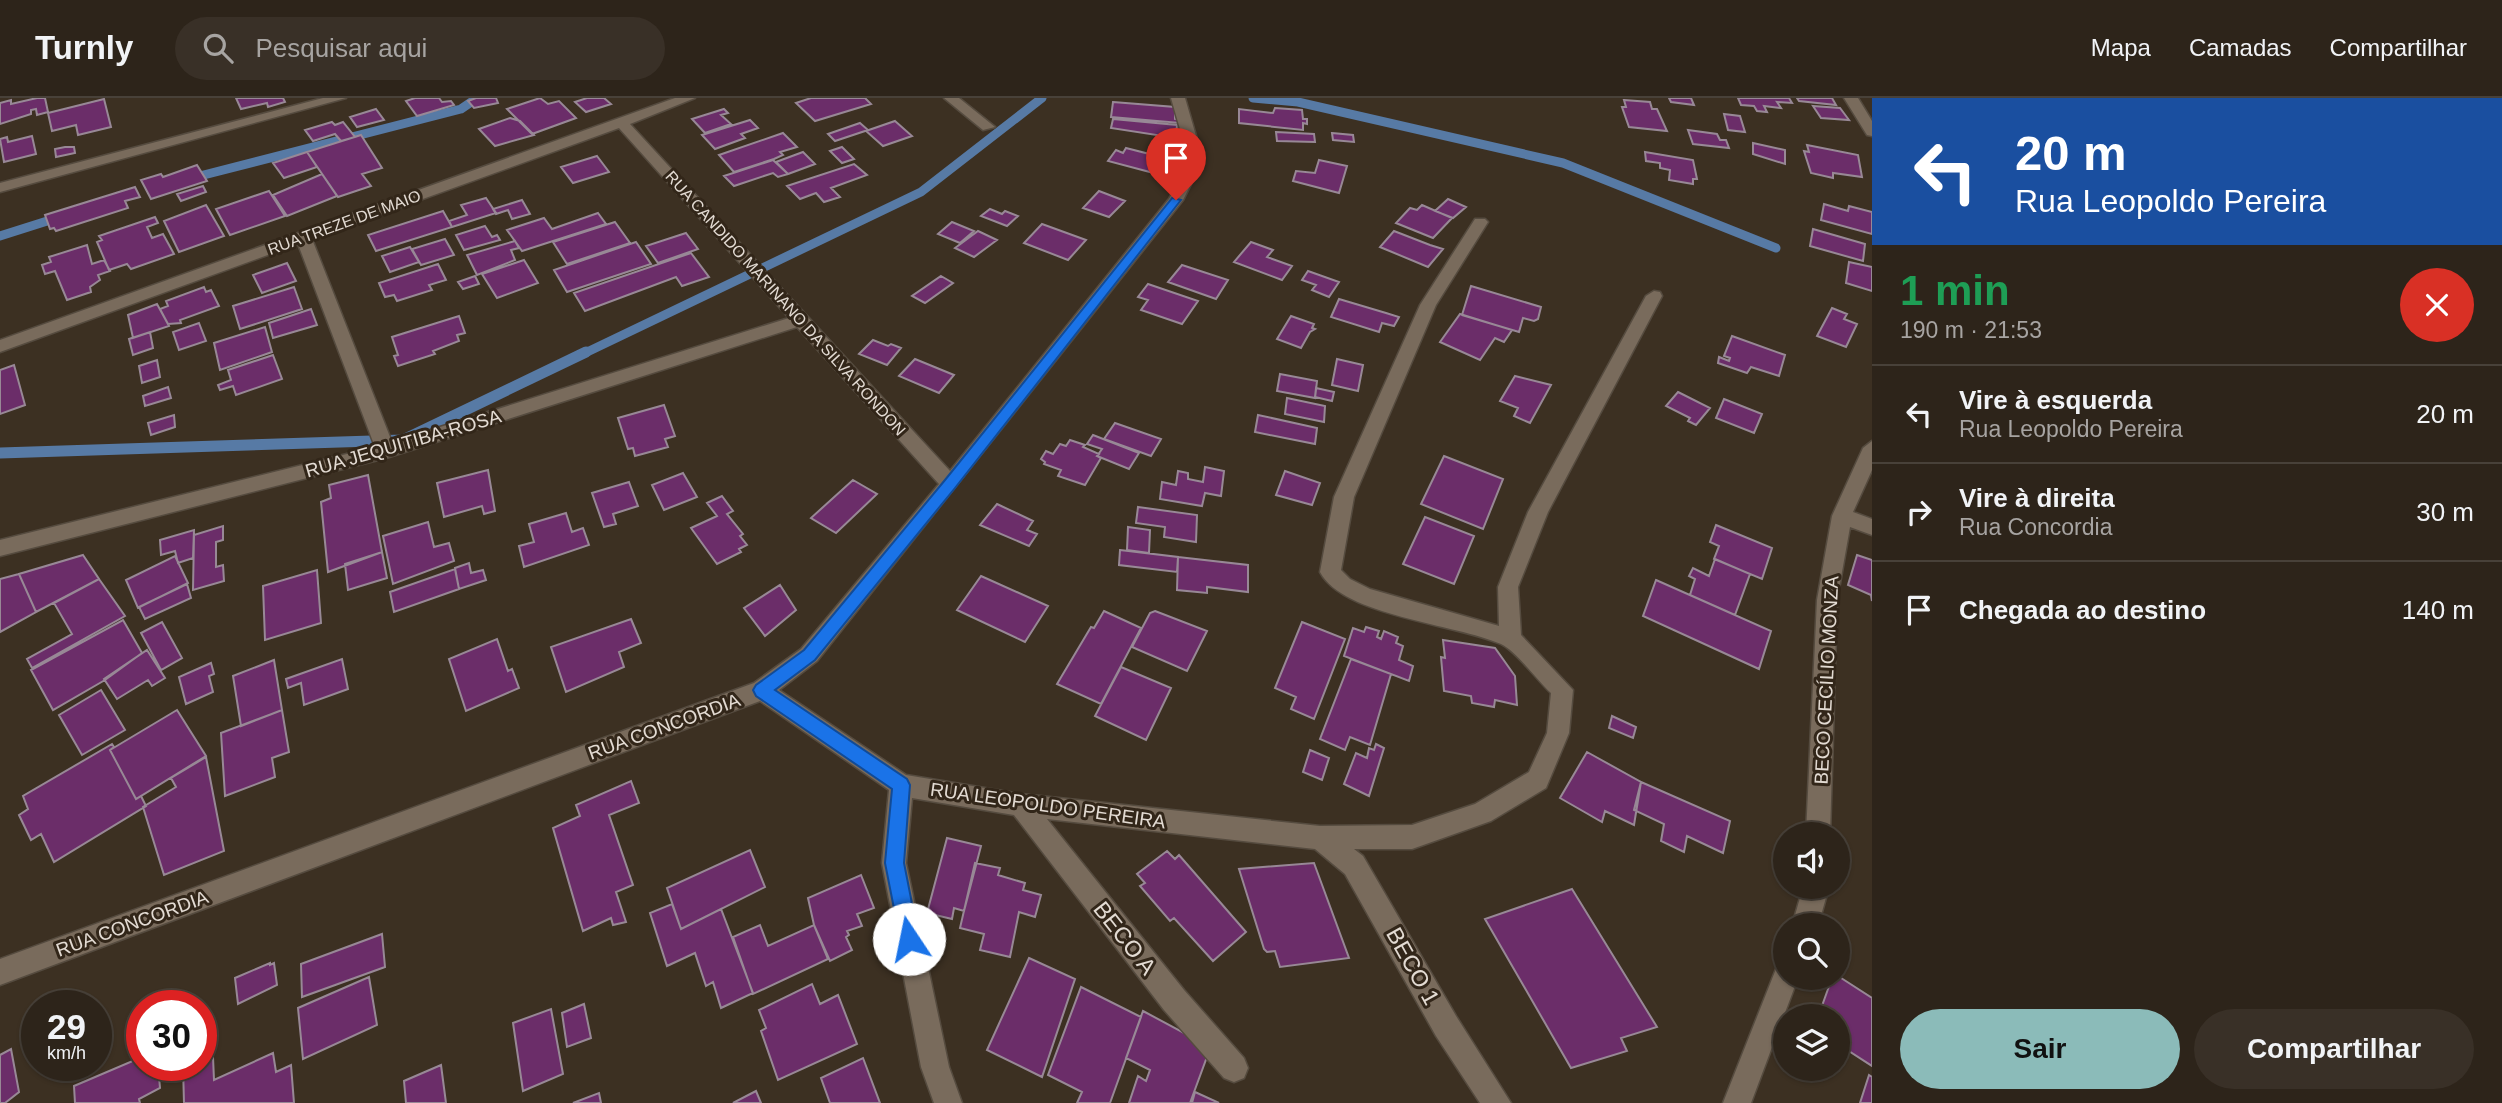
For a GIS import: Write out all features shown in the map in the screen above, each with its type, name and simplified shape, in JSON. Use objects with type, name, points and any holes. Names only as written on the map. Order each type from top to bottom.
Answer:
[{"type":"street","points":[[0,188],[339,98]]},
{"type":"street","name":"RUA TREZE DE MAIO","points":[[0,346],[688,98]]},
{"type":"street","points":[[951,98],[988,127]]},
{"type":"street","name":"RUA CONCORDIA","points":[[0,972],[762,690],[809,655],[950,484],[1176,200],[1196,160],[1178,98]]},
{"type":"street","points":[[1851,98],[1872,132]]},
{"type":"street","name":"RUA CANDIDO MARINANO DA SILVA RONDON","points":[[621,122],[950,484]]},
{"type":"street","points":[[1480,222],[1428,305],[1344,497],[1330,572],[1343,585],[1364,596],[1510,638],[1508,587],[1538,512],[1654,296]]},
{"type":"street","points":[[303,237],[386,452]]},
{"type":"street","name":"RUA JEQUITIBA-ROSA","points":[[0,548],[386,452],[800,320]]},
{"type":"street","name":"BECO CECÍLIO MONZA","points":[[1818,822],[1827,600],[1842,516],[1872,448]]},
{"type":"street","points":[[1842,516],[1872,527]]},
{"type":"street","name":"RUA LEOPOLDO PEREIRA","points":[[762,690],[901,785],[1021,805],[1320,838],[1412,838],[1482,813],[1538,780],[1558,733],[1562,690],[1510,638]]},
{"type":"street","points":[[901,785],[894,863],[935,1067],[948,1103]]},
{"type":"street","name":"BECO A","points":[[1021,805],[1174,1000],[1234,1068]]},
{"type":"street","name":"BECO 1","points":[[1320,838],[1354,865],[1446,1026],[1497,1103]]},
{"type":"street","points":[[1737,1103],[1780,990]]},
{"type":"building","points":[[45,98],[48,112],[37,115],[36,109],[31,110],[31,114],[0,124],[0,103],[11,100],[11,104]]},
{"type":"building","points":[[236,98],[283,98],[285,102],[268,107],[267,103],[241,109]]},
{"type":"building","points":[[415,98],[439,98],[442,102],[451,101],[454,105],[417,116],[406,101]]},
{"type":"building","points":[[476,98],[496,98],[498,103],[474,108],[468,101]]},
{"type":"building","points":[[540,98],[548,104],[559,101],[576,118],[532,134],[507,109]]},
{"type":"building","points":[[587,98],[604,98],[611,104],[586,112],[575,102]]},
{"type":"building","points":[[811,98],[865,98],[871,104],[815,121],[796,103]]},
{"type":"building","points":[[1669,98],[1691,98],[1694,105],[1671,102]]},
{"type":"building","points":[[1738,98],[1789,98],[1792,103],[1777,102],[1781,108],[1764,106],[1767,112],[1757,111],[1754,106],[1741,105]]},
{"type":"building","points":[[1797,98],[1832,98],[1836,105],[1799,101]]},
{"type":"building","points":[[104,99],[111,127],[78,135],[76,125],[52,131],[48,113]]},
{"type":"building","points":[[1624,100],[1650,102],[1652,109],[1657,109],[1667,131],[1629,127],[1622,107],[1626,107]]},
{"type":"building","points":[[1113,102],[1175,107],[1175,119],[1180,120],[1180,123],[1111,117]]},
{"type":"building","points":[[1813,106],[1840,108],[1849,120],[1821,118]]},
{"type":"building","points":[[1275,108],[1302,110],[1307,124],[1303,123],[1303,130],[1239,123],[1239,109],[1273,113]]},
{"type":"building","points":[[376,109],[384,120],[357,127],[350,117]]},
{"type":"building","points":[[724,109],[728,113],[721,115],[731,124],[705,133],[692,119]]},
{"type":"building","points":[[1724,114],[1740,116],[1745,132],[1728,130]]},
{"type":"building","points":[[510,118],[520,121],[534,135],[495,146],[479,129]]},
{"type":"building","points":[[1113,119],[1177,125],[1176,136],[1183,137],[1182,146],[1156,143],[1157,135],[1111,128]]},
{"type":"building","points":[[750,120],[758,128],[741,134],[745,138],[715,149],[702,135]]},
{"type":"building","points":[[895,121],[912,136],[883,146],[866,131]]},
{"type":"building","points":[[332,122],[335,125],[343,122],[355,137],[341,141],[335,134],[313,141],[305,130]]},
{"type":"building","points":[[860,123],[868,130],[835,141],[828,134]]},
{"type":"building","points":[[1688,130],[1717,134],[1720,140],[1726,140],[1729,148],[1693,144]]},
{"type":"building","points":[[1276,132],[1314,134],[1315,142],[1277,141]]},
{"type":"building","points":[[783,133],[797,147],[780,152],[783,155],[774,159],[734,172],[719,155]]},
{"type":"building","points":[[1332,133],[1353,135],[1354,142],[1333,140]]},
{"type":"building","points":[[361,135],[382,168],[362,174],[371,186],[338,197],[307,152]]},
{"type":"building","points":[[32,136],[36,154],[4,162],[0,139],[7,137],[8,142]]},
{"type":"building","points":[[1753,143],[1785,150],[1785,164],[1753,154]]},
{"type":"building","points":[[1807,145],[1858,155],[1862,177],[1833,173],[1833,178],[1811,173],[1804,151],[1809,152]]},
{"type":"building","points":[[74,147],[75,153],[56,157],[55,149]]},
{"type":"building","points":[[842,147],[854,159],[842,163],[830,151]]},
{"type":"building","points":[[1126,148],[1161,157],[1158,162],[1172,165],[1165,176],[1108,161],[1116,150],[1123,153]]},
{"type":"building","points":[[307,152],[317,167],[284,178],[273,163]]},
{"type":"building","points":[[803,152],[815,164],[788,174],[776,162]]},
{"type":"building","points":[[1645,152],[1693,160],[1697,179],[1693,179],[1693,184],[1669,180],[1670,170],[1660,168],[1660,163],[1646,161]]},
{"type":"building","points":[[597,156],[609,172],[573,183],[561,167]]},
{"type":"building","points":[[773,160],[788,174],[778,177],[773,173],[734,186],[724,176]]},
{"type":"building","points":[[1319,160],[1347,166],[1339,193],[1293,181],[1296,171],[1315,173]]},
{"type":"building","points":[[854,164],[867,175],[831,188],[840,197],[824,202],[816,193],[800,199],[787,186]]},
{"type":"building","points":[[197,165],[207,181],[151,199],[141,180],[161,174],[163,177]]},
{"type":"building","points":[[322,174],[337,196],[287,216],[273,195]]},
{"type":"building","points":[[203,186],[206,192],[181,201],[177,194]]},
{"type":"building","points":[[135,187],[140,197],[125,201],[128,208],[56,231],[54,228],[50,229],[45,215]]},
{"type":"building","points":[[269,191],[285,216],[230,235],[216,209]]},
{"type":"building","points":[[1099,191],[1125,201],[1109,217],[1083,208]]},
{"type":"building","points":[[486,198],[496,213],[452,227],[449,221],[467,215],[461,205]]},
{"type":"building","points":[[1448,199],[1466,207],[1453,218],[1435,211]]},
{"type":"building","points":[[522,200],[530,214],[512,219],[508,210],[496,214],[493,209]]},
{"type":"building","points":[[1824,204],[1848,211],[1849,206],[1872,212],[1872,234],[1821,220]]},
{"type":"building","points":[[206,205],[224,236],[179,252],[164,221]]},
{"type":"building","points":[[1422,205],[1452,218],[1433,238],[1396,223],[1410,208],[1417,210]]},
{"type":"building","points":[[990,209],[1018,216],[1007,226],[981,216]]},
{"type":"building","points":[[443,211],[452,227],[376,251],[368,235]]},
{"type":"building","points":[[598,213],[606,224],[522,251],[507,230],[544,218],[552,229]]},
{"type":"building","points":[[155,217],[158,223],[147,227],[152,238],[163,234],[174,254],[131,269],[127,264],[109,270],[97,242],[102,240],[99,236]]},
{"type":"building","points":[[615,222],[630,243],[567,264],[553,242]]},
{"type":"building","points":[[952,222],[974,231],[960,243],[938,234]]},
{"type":"building","points":[[1042,224],[1086,240],[1068,260],[1024,243]]},
{"type":"building","points":[[485,226],[492,237],[497,235],[500,240],[464,250],[456,235]]},
{"type":"building","points":[[1813,229],[1865,244],[1863,261],[1810,246]]},
{"type":"building","points":[[978,231],[997,240],[974,257],[955,248]]},
{"type":"building","points":[[1394,231],[1443,249],[1428,267],[1380,247]]},
{"type":"building","points":[[686,233],[698,249],[658,263],[646,246]]},
{"type":"building","points":[[445,239],[454,255],[421,265],[412,249]]},
{"type":"building","points":[[515,241],[519,248],[511,250],[515,260],[477,275],[467,255]]},
{"type":"building","points":[[636,242],[651,264],[567,292],[554,270]]},
{"type":"building","points":[[1251,242],[1273,250],[1267,257],[1292,266],[1282,280],[1234,262]]},
{"type":"building","points":[[87,245],[92,264],[104,260],[110,271],[98,275],[100,280],[90,287],[91,292],[67,300],[55,271],[45,274],[42,265],[51,262],[49,257]]},
{"type":"building","points":[[410,247],[419,262],[390,272],[382,256]]},
{"type":"building","points":[[691,253],[709,277],[682,286],[676,277],[585,311],[574,293]]},
{"type":"building","points":[[524,260],[538,283],[497,298],[482,274]]},
{"type":"building","points":[[1849,262],[1872,267],[1872,291],[1846,283]]},
{"type":"building","points":[[287,263],[296,281],[262,293],[253,275]]},
{"type":"building","points":[[438,264],[446,280],[429,285],[432,290],[397,301],[394,295],[385,297],[379,283]]},
{"type":"building","points":[[1182,265],[1228,280],[1216,299],[1168,282]]},
{"type":"building","points":[[1308,271],[1339,282],[1329,297],[1312,290],[1316,285],[1302,280]]},
{"type":"building","points":[[475,276],[479,284],[463,289],[458,282]]},
{"type":"building","points":[[941,276],[953,283],[925,303],[912,296]]},
{"type":"building","points":[[1148,284],[1198,301],[1182,324],[1141,310],[1148,300],[1138,297]]},
{"type":"building","points":[[1471,286],[1541,307],[1538,319],[1534,321],[1523,318],[1519,332],[1462,315]]},
{"type":"building","points":[[204,287],[206,292],[211,290],[219,306],[180,320],[181,323],[168,324],[160,309],[168,306],[166,301]]},
{"type":"building","points":[[294,287],[302,309],[240,329],[233,306]]},
{"type":"building","points":[[1339,299],[1399,317],[1394,326],[1382,323],[1379,332],[1331,317]]},
{"type":"building","points":[[157,304],[169,326],[133,338],[128,315]]},
{"type":"building","points":[[1832,308],[1847,314],[1844,319],[1857,324],[1846,347],[1817,336]]},
{"type":"building","points":[[311,309],[317,325],[273,338],[269,323]]},
{"type":"building","points":[[1460,314],[1512,330],[1504,342],[1495,338],[1480,360],[1440,342]]},
{"type":"building","points":[[459,316],[465,333],[457,335],[459,341],[433,351],[435,354],[398,366],[394,356],[398,355],[392,337]]},
{"type":"building","points":[[1291,316],[1314,324],[1312,328],[1315,329],[1310,332],[1301,348],[1277,339]]},
{"type":"building","points":[[199,323],[206,341],[179,350],[173,332]]},
{"type":"building","points":[[265,327],[272,352],[220,370],[214,343]]},
{"type":"building","points":[[150,332],[153,348],[133,355],[129,339]]},
{"type":"building","points":[[1732,336],[1785,355],[1779,376],[1751,367],[1747,373],[1718,363],[1719,357],[1729,361],[1730,358],[1724,356]]},
{"type":"building","points":[[873,340],[901,348],[887,365],[859,354]]},
{"type":"building","points":[[273,355],[282,379],[236,395],[233,386],[220,390],[218,385],[231,380],[228,370]]},
{"type":"building","points":[[915,359],[954,375],[939,393],[899,376]]},
{"type":"building","points":[[1337,359],[1363,365],[1358,391],[1332,385]]},
{"type":"building","points":[[157,360],[160,377],[142,383],[139,366]]},
{"type":"building","points":[[14,365],[25,405],[0,414],[0,370]]},
{"type":"building","points":[[1280,374],[1317,381],[1315,398],[1277,391]]},
{"type":"building","points":[[1515,376],[1551,385],[1530,423],[1514,416],[1518,408],[1500,401]]},
{"type":"building","points":[[168,387],[171,398],[145,406],[143,396]]},
{"type":"building","points":[[1316,388],[1334,392],[1332,401],[1315,397]]},
{"type":"building","points":[[1678,392],[1710,408],[1696,425],[1688,421],[1690,418],[1666,406]]},
{"type":"building","points":[[1287,398],[1325,406],[1324,422],[1285,414]]},
{"type":"building","points":[[1724,399],[1762,414],[1754,433],[1716,418]]},
{"type":"building","points":[[664,405],[675,436],[665,439],[668,447],[635,456],[633,448],[628,449],[618,418]]},
{"type":"building","points":[[174,415],[175,427],[151,435],[148,423]]},
{"type":"building","points":[[1258,415],[1317,428],[1315,444],[1255,432]]},
{"type":"building","points":[[1115,423],[1161,439],[1151,456],[1104,439]]},
{"type":"building","points":[[1093,435],[1139,453],[1129,469],[1097,456],[1102,449],[1087,444]]},
{"type":"building","points":[[1070,440],[1085,445],[1083,447],[1099,454],[1097,456],[1101,458],[1085,485],[1058,476],[1061,470],[1044,464],[1041,459],[1046,451],[1053,454],[1060,444],[1066,446]]},
{"type":"building","points":[[1444,456],[1503,479],[1483,529],[1421,504]]},
{"type":"building","points":[[1205,467],[1224,471],[1221,496],[1205,493],[1202,506],[1160,499],[1162,482],[1176,485],[1178,471],[1188,473],[1188,479],[1203,482]]},
{"type":"building","points":[[488,470],[495,511],[484,514],[482,506],[444,517],[437,483]]},
{"type":"building","points":[[1285,471],[1320,483],[1312,505],[1276,495]]},
{"type":"building","points":[[683,473],[697,497],[664,510],[652,485]]},
{"type":"building","points":[[368,475],[382,552],[328,572],[321,502],[331,498],[329,485]]},
{"type":"building","points":[[853,480],[877,494],[836,533],[811,518]]},
{"type":"building","points":[[629,482],[638,506],[613,514],[616,524],[604,527],[592,493]]},
{"type":"building","points":[[722,496],[733,511],[727,514],[743,534],[740,536],[747,545],[739,549],[741,552],[717,564],[691,528],[717,516],[707,503]]},
{"type":"building","points":[[997,504],[1033,521],[1027,530],[1037,534],[1029,546],[980,525]]},
{"type":"building","points":[[1138,507],[1197,515],[1196,542],[1164,537],[1165,527],[1136,523]]},
{"type":"building","points":[[566,513],[572,532],[583,528],[589,545],[524,567],[519,546],[534,542],[529,524]]},
{"type":"building","points":[[1425,517],[1474,536],[1454,584],[1403,564]]},
{"type":"building","points":[[428,522],[434,547],[449,543],[454,561],[393,584],[383,536]]},
{"type":"building","points":[[1716,525],[1772,548],[1762,579],[1714,559],[1719,546],[1710,542]]},
{"type":"building","points":[[223,526],[223,540],[216,542],[216,567],[223,565],[224,581],[193,590],[194,535]]},
{"type":"building","points":[[1128,527],[1150,530],[1149,553],[1127,550]]},
{"type":"building","points":[[194,530],[193,558],[178,563],[175,551],[161,555],[160,540]]},
{"type":"building","points":[[1120,550],[1178,557],[1177,572],[1119,565]]},
{"type":"building","points":[[382,552],[387,578],[348,590],[345,564]]},
{"type":"building","points":[[83,555],[99,579],[36,612],[19,574]]},
{"type":"building","points":[[1857,555],[1872,560],[1872,601],[1871,595],[1848,585]]},
{"type":"building","points":[[175,556],[188,583],[138,608],[126,580]]},
{"type":"building","points":[[1178,557],[1248,565],[1248,592],[1207,587],[1207,593],[1177,590]]},
{"type":"building","points":[[1715,559],[1750,574],[1735,615],[1690,595],[1695,579],[1689,576],[1693,568],[1709,576]]},
{"type":"building","points":[[469,563],[471,573],[483,570],[486,580],[459,589],[455,568]]},
{"type":"building","points":[[455,569],[459,589],[394,612],[390,592]]},
{"type":"building","points":[[317,570],[321,623],[265,640],[263,586]]},
{"type":"building","points":[[19,574],[36,612],[0,632],[0,579]]},
{"type":"building","points":[[981,576],[1048,606],[1025,642],[957,610]]},
{"type":"building","points":[[99,579],[125,616],[32,668],[27,659],[72,634],[54,603]]},
{"type":"building","points":[[1656,580],[1771,631],[1759,669],[1643,616]]},
{"type":"building","points":[[187,584],[191,598],[145,619],[139,607]]},
{"type":"building","points":[[780,585],[796,610],[765,636],[744,608]]},
{"type":"building","points":[[1104,611],[1141,628],[1101,704],[1057,684],[1091,627],[1094,628]]},
{"type":"building","points":[[1155,611],[1207,631],[1187,671],[1132,647],[1150,613]]},
{"type":"building","points":[[631,619],[641,643],[619,652],[624,667],[566,692],[551,647]]},
{"type":"building","points":[[123,620],[142,653],[105,680],[53,710],[31,670]]},
{"type":"building","points":[[162,622],[182,658],[161,670],[141,633]]},
{"type":"building","points":[[1302,622],[1345,639],[1314,719],[1291,709],[1296,697],[1275,688]]},
{"type":"building","points":[[1366,627],[1379,631],[1377,637],[1381,639],[1384,631],[1398,637],[1396,643],[1403,646],[1399,660],[1413,666],[1409,681],[1344,656],[1353,628],[1364,632]]},
{"type":"building","points":[[497,639],[508,671],[512,669],[519,688],[466,711],[449,659]]},
{"type":"building","points":[[1443,640],[1495,648],[1515,676],[1517,705],[1495,700],[1494,707],[1472,703],[1471,696],[1444,691],[1441,657],[1445,658]]},
{"type":"building","points":[[147,650],[165,678],[152,686],[148,680],[117,699],[104,679]]},
{"type":"building","points":[[342,659],[348,689],[304,705],[301,683],[288,688],[286,679]]},
{"type":"building","points":[[1351,659],[1391,674],[1370,745],[1350,737],[1345,750],[1320,739]]},
{"type":"building","points":[[274,660],[282,710],[241,726],[233,676]]},
{"type":"building","points":[[211,663],[214,674],[209,676],[213,692],[186,704],[179,677]]},
{"type":"building","points":[[1121,667],[1171,688],[1146,740],[1095,716]]},
{"type":"building","points":[[101,690],[125,730],[82,755],[59,715]]},
{"type":"building","points":[[177,710],[206,756],[136,799],[110,750]]},
{"type":"building","points":[[282,710],[289,752],[272,758],[275,777],[225,796],[221,733]]},
{"type":"building","points":[[1612,716],[1636,727],[1633,738],[1609,728]]},
{"type":"building","points":[[112,744],[114,747],[110,750],[136,799],[141,796],[146,806],[54,862],[41,834],[31,840],[19,815],[28,809],[23,796]]},
{"type":"building","points":[[1376,744],[1384,748],[1369,796],[1344,784],[1356,753],[1367,758],[1369,748],[1374,750]]},
{"type":"building","points":[[1310,750],[1329,758],[1322,780],[1303,772]]},
{"type":"building","points":[[1587,752],[1641,782],[1634,825],[1605,811],[1602,822],[1560,798]]},
{"type":"building","points":[[206,757],[224,851],[164,875],[143,807],[176,787],[171,778]]},
{"type":"building","points":[[631,781],[639,803],[609,815],[633,885],[616,892],[626,922],[613,925],[611,918],[583,931],[553,828],[580,816],[576,805]]},
{"type":"building","points":[[1641,782],[1730,821],[1723,853],[1687,836],[1684,852],[1661,841],[1664,824],[1634,810]]},
{"type":"building","points":[[947,838],[981,846],[964,911],[954,908],[952,919],[927,913]]},
{"type":"building","points":[[750,850],[765,887],[681,929],[667,888]]},
{"type":"building","points":[[1167,851],[1175,859],[1179,855],[1246,932],[1213,961],[1174,918],[1170,921],[1140,886],[1145,883],[1137,874]]},
{"type":"building","points":[[975,863],[1000,868],[998,875],[1025,883],[1023,890],[1041,895],[1035,917],[1019,912],[1010,957],[980,950],[984,934],[960,928]]},
{"type":"building","points":[[1314,863],[1349,958],[1280,967],[1275,951],[1267,952],[1264,949],[1239,869]]},
{"type":"building","points":[[861,875],[874,908],[857,914],[862,926],[847,931],[849,935],[846,937],[852,950],[830,961],[814,925],[808,898]]},
{"type":"building","points":[[1572,889],[1657,1027],[1621,1038],[1627,1051],[1571,1068],[1485,919]]},
{"type":"building","points":[[672,904],[681,929],[721,909],[753,993],[721,1008],[713,982],[706,986],[695,953],[667,966],[650,913]]},
{"type":"building","points":[[760,925],[768,946],[814,925],[828,959],[753,994],[733,937]]},
{"type":"building","points":[[382,934],[385,967],[302,997],[301,964]]},
{"type":"building","points":[[1029,958],[1075,979],[1042,1077],[987,1050]]},
{"type":"building","points":[[274,963],[277,985],[238,1004],[235,978]]},
{"type":"building","points":[[369,977],[377,1025],[303,1059],[298,1008]]},
{"type":"building","points":[[812,984],[820,1004],[838,995],[857,1044],[778,1080],[761,1031],[766,1028],[759,1010]]},
{"type":"building","points":[[1850,984],[1872,998],[1872,1066],[1850,1052],[1850,1004],[1823,1004],[1828,990],[1850,990]]},
{"type":"building","points":[[1081,987],[1141,1017],[1110,1103],[1077,1103],[1082,1092],[1048,1075]]},
{"type":"building","points":[[584,1004],[591,1038],[567,1047],[562,1013]]},
{"type":"building","points":[[551,1009],[563,1074],[523,1091],[513,1023]]},
{"type":"building","points":[[1143,1011],[1201,1042],[1208,1054],[1190,1103],[1129,1103],[1138,1076],[1146,1081],[1150,1070],[1126,1058]]},
{"type":"building","points":[[11,1049],[19,1092],[5,1103],[0,1103],[0,1055]]},
{"type":"building","points":[[273,1053],[276,1072],[291,1065],[294,1103],[184,1103],[183,1081],[217,1081],[217,1079]]},
{"type":"building","points":[[863,1058],[880,1103],[830,1103],[821,1078]]},
{"type":"building","points":[[126,1064],[126,1081],[159,1081],[160,1088],[139,1099],[140,1103],[75,1103],[74,1086],[86,1081],[112,1081],[112,1070]]},
{"type":"building","points":[[441,1065],[446,1103],[406,1103],[404,1081]]},
{"type":"building","points":[[1869,1075],[1872,1077],[1872,1103],[1860,1103]]},
{"type":"building","points":[[756,1091],[761,1103],[733,1103]]},
{"type":"building","points":[[1195,1092],[1219,1103],[1192,1103]]},
{"type":"building","points":[[599,1093],[601,1103],[573,1103]]},
{"type":"waterway","points":[[188,179],[461,109],[477,98]]},
{"type":"waterway","points":[[583,354],[921,192],[1042,98]]},
{"type":"waterway","points":[[1253,98],[1298,102],[1563,163],[1776,248]]},
{"type":"waterway","points":[[0,236],[63,216]]},
{"type":"waterway","points":[[0,453],[403,440],[586,352]]},
{"type":"route","points":[[909,939],[894,863],[901,785],[762,690],[809,655],[950,484],[1176,200]]}]
